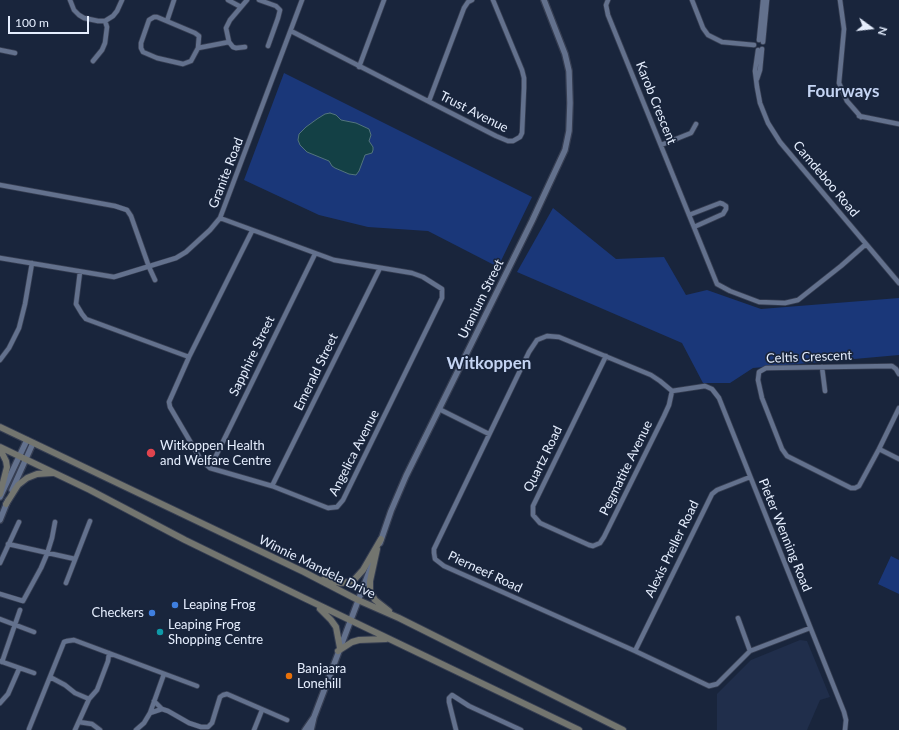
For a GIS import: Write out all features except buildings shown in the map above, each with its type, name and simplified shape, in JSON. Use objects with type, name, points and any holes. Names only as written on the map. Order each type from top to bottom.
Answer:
[{"type":"main road","name":"Winnie Mandela Drive","points":[[0,427],[304,572],[358,600],[399,618],[623,730]]},
{"type":"main road","points":[[0,448],[116,503],[185,540],[302,598],[579,730]]},
{"type":"main road","points":[[0,448],[6,461],[7,468],[0,494]]},
{"type":"main road","points":[[6,504],[18,485],[27,478],[37,474],[54,473]]},
{"type":"main road","points":[[304,572],[330,581],[341,583],[349,582],[358,577],[381,539]]},
{"type":"main road","points":[[377,549],[370,581],[370,591],[375,600],[399,618]]},
{"type":"main road","points":[[302,598],[324,612],[331,620],[337,632],[339,650],[352,642],[359,640],[390,639]]},
{"type":"street","points":[[70,0],[76,13],[84,18],[98,21],[105,21],[113,16],[122,0]]},
{"type":"street","points":[[167,21],[174,0]]},
{"type":"street","points":[[228,0],[241,7]]},
{"type":"street","points":[[245,47],[234,48],[229,42],[226,32],[227,24],[247,0]]},
{"type":"street","points":[[259,0],[276,6],[280,10],[268,46]]},
{"type":"street","name":"Granite Road","points":[[0,258],[114,277],[176,258],[186,252],[210,230],[220,218],[302,0]]},
{"type":"street","points":[[359,67],[384,0]]},
{"type":"street","points":[[429,101],[464,8],[468,2],[472,0]]},
{"type":"street","name":"Trust Avenue","points":[[290,31],[508,141],[513,141],[520,137],[523,128],[524,88],[522,70],[493,0]]},
{"type":"street","name":"Uranium Street","points":[[314,717],[391,511],[403,483],[532,221],[565,150],[569,124],[569,71],[565,54],[544,0]]},
{"type":"street","name":"Karob Crescent","points":[[608,0],[606,5],[608,15],[717,284],[720,287],[764,303],[785,303],[798,300],[866,244]]},
{"type":"street","points":[[692,0],[702,28],[708,35],[722,42],[754,45],[755,48],[760,49],[764,46],[761,41],[764,15],[768,0]]},
{"type":"street","points":[[762,0],[764,15]]},
{"type":"street","points":[[840,0],[844,28],[839,83],[847,101],[861,117],[899,124]]},
{"type":"street","points":[[157,17],[198,34],[200,39],[198,48],[191,61],[184,64],[157,58],[144,52],[141,48],[141,43],[150,20],[157,17]]},
{"type":"street","points":[[93,61],[100,54],[105,43],[107,28],[105,21]]},
{"type":"street","points":[[754,45],[755,42],[761,41]]},
{"type":"street","points":[[198,48],[229,42]]},
{"type":"street","name":"Camdeboo Road","points":[[760,49],[760,70],[757,79],[757,87],[763,112],[768,122],[780,142],[899,283]]},
{"type":"street","points":[[0,50],[14,53]]},
{"type":"street","points":[[661,145],[691,133],[696,124]]},
{"type":"street","points":[[0,185],[115,206],[127,210],[131,216],[155,280]]},
{"type":"street","points":[[689,214],[720,203],[726,206],[723,214],[694,227]]},
{"type":"street","name":"Angelica Avenue","points":[[210,468],[272,486],[328,508],[336,508],[343,500],[443,294],[440,287],[423,277],[396,269],[348,263],[315,254],[220,218]]},
{"type":"street","points":[[210,468],[201,460],[170,407],[169,402],[189,357],[252,231]]},
{"type":"street","name":"Sapphire Street","points":[[210,468],[315,254]]},
{"type":"street","points":[[0,360],[9,348],[19,328],[32,263]]},
{"type":"street","name":"Emerald Street","points":[[272,486],[380,268]]},
{"type":"street","points":[[80,272],[76,304],[86,319],[189,357]]},
{"type":"street","name":"Pierneef Road","points":[[672,391],[657,378],[559,337],[547,336],[537,340],[529,352],[434,549],[435,559],[444,566],[635,651],[709,686],[717,684],[750,651],[810,628]]},
{"type":"street","name":"Quartz Road","points":[[589,545],[540,523],[533,515],[532,510],[606,356]]},
{"type":"street","name":"Celtis Crescent","points":[[899,374],[892,366],[766,368],[759,372],[758,380],[762,398],[784,453],[791,459],[847,487],[855,488],[859,486],[899,408]]},
{"type":"street","points":[[822,367],[825,392]]},
{"type":"street","name":"Pieter Wenning Road","points":[[672,391],[704,386],[716,392],[844,712],[846,720],[845,730]]},
{"type":"street","name":"Pegmatite Avenue","points":[[589,545],[593,546],[599,544],[604,537],[664,416],[672,391]]},
{"type":"street","points":[[439,409],[489,434]]},
{"type":"street","points":[[0,497],[18,456],[27,440]]},
{"type":"street","points":[[0,520],[33,443]]},
{"type":"street","points":[[879,449],[899,459]]},
{"type":"street","name":"Alexis Preller Road","points":[[635,651],[712,494],[717,490],[750,477]]},
{"type":"street","points":[[66,583],[90,521]]},
{"type":"street","points":[[0,563],[18,522]]},
{"type":"street","points":[[0,594],[23,602],[47,554],[55,522]]},
{"type":"street","points":[[8,544],[47,554],[75,559]]},
{"type":"street","points":[[20,610],[1,661],[19,669],[34,673]]},
{"type":"street","points":[[738,618],[750,651]]},
{"type":"street","points":[[0,619],[14,626],[34,632]]},
{"type":"street","points":[[29,729],[64,642],[67,641],[74,640],[197,686]]},
{"type":"street","points":[[75,730],[89,699],[97,690],[108,661],[109,653]]},
{"type":"street","points":[[1,701],[8,694],[19,669]]},
{"type":"street","points":[[136,730],[150,713],[164,674]]},
{"type":"street","points":[[50,677],[65,685],[75,693],[89,699]]},
{"type":"street","points":[[150,713],[162,710],[174,713],[190,723],[201,727],[206,727],[212,723],[220,697],[227,694],[287,720]]},
{"type":"street","points":[[456,730],[449,702],[449,698],[452,695],[469,706],[521,730]]},
{"type":"street","points":[[154,701],[162,710]]},
{"type":"street","points":[[254,730],[262,710]]},
{"type":"street","points":[[305,730],[314,717]]},
{"type":"street","points":[[311,730],[314,717]]},
{"type":"street","points":[[79,722],[92,724],[100,730]]},
{"type":"shaded area","points":[[284,73],[532,197],[498,267],[428,231],[368,227],[319,215],[244,180]]},
{"type":"shaded area","points":[[330,113],[336,115],[341,120],[356,123],[369,129],[371,135],[369,141],[373,147],[373,150],[372,153],[365,155],[356,175],[349,174],[335,168],[329,161],[307,152],[300,145],[298,140],[299,134],[317,119]]},
{"type":"shaded area","points":[[553,208],[616,259],[664,257],[686,295],[707,290],[761,309],[899,298],[899,355],[753,368],[730,383],[703,383],[682,343],[517,272]]},
{"type":"shaded area","points":[[891,556],[899,560],[899,594],[878,584]]},
{"type":"shaded area","points":[[800,640],[807,641],[830,697],[820,700],[807,730],[717,730],[717,694],[751,660]]},
{"type":"place","name":"Witkoppen Health and Welfare Centre","points":[[151,453]]},
{"type":"place","name":"Leaping Frog","points":[[175,605]]},
{"type":"place","name":"Checkers","points":[[152,613]]},
{"type":"place","name":"Leaping Frog Shopping Centre","points":[[160,632]]},
{"type":"place","name":"Banjaara Lonehill","points":[[289,676]]},
{"type":"district","name":"Fourways","points":[[843,92]]},
{"type":"district","name":"Witkoppen","points":[[489,364]]}]
